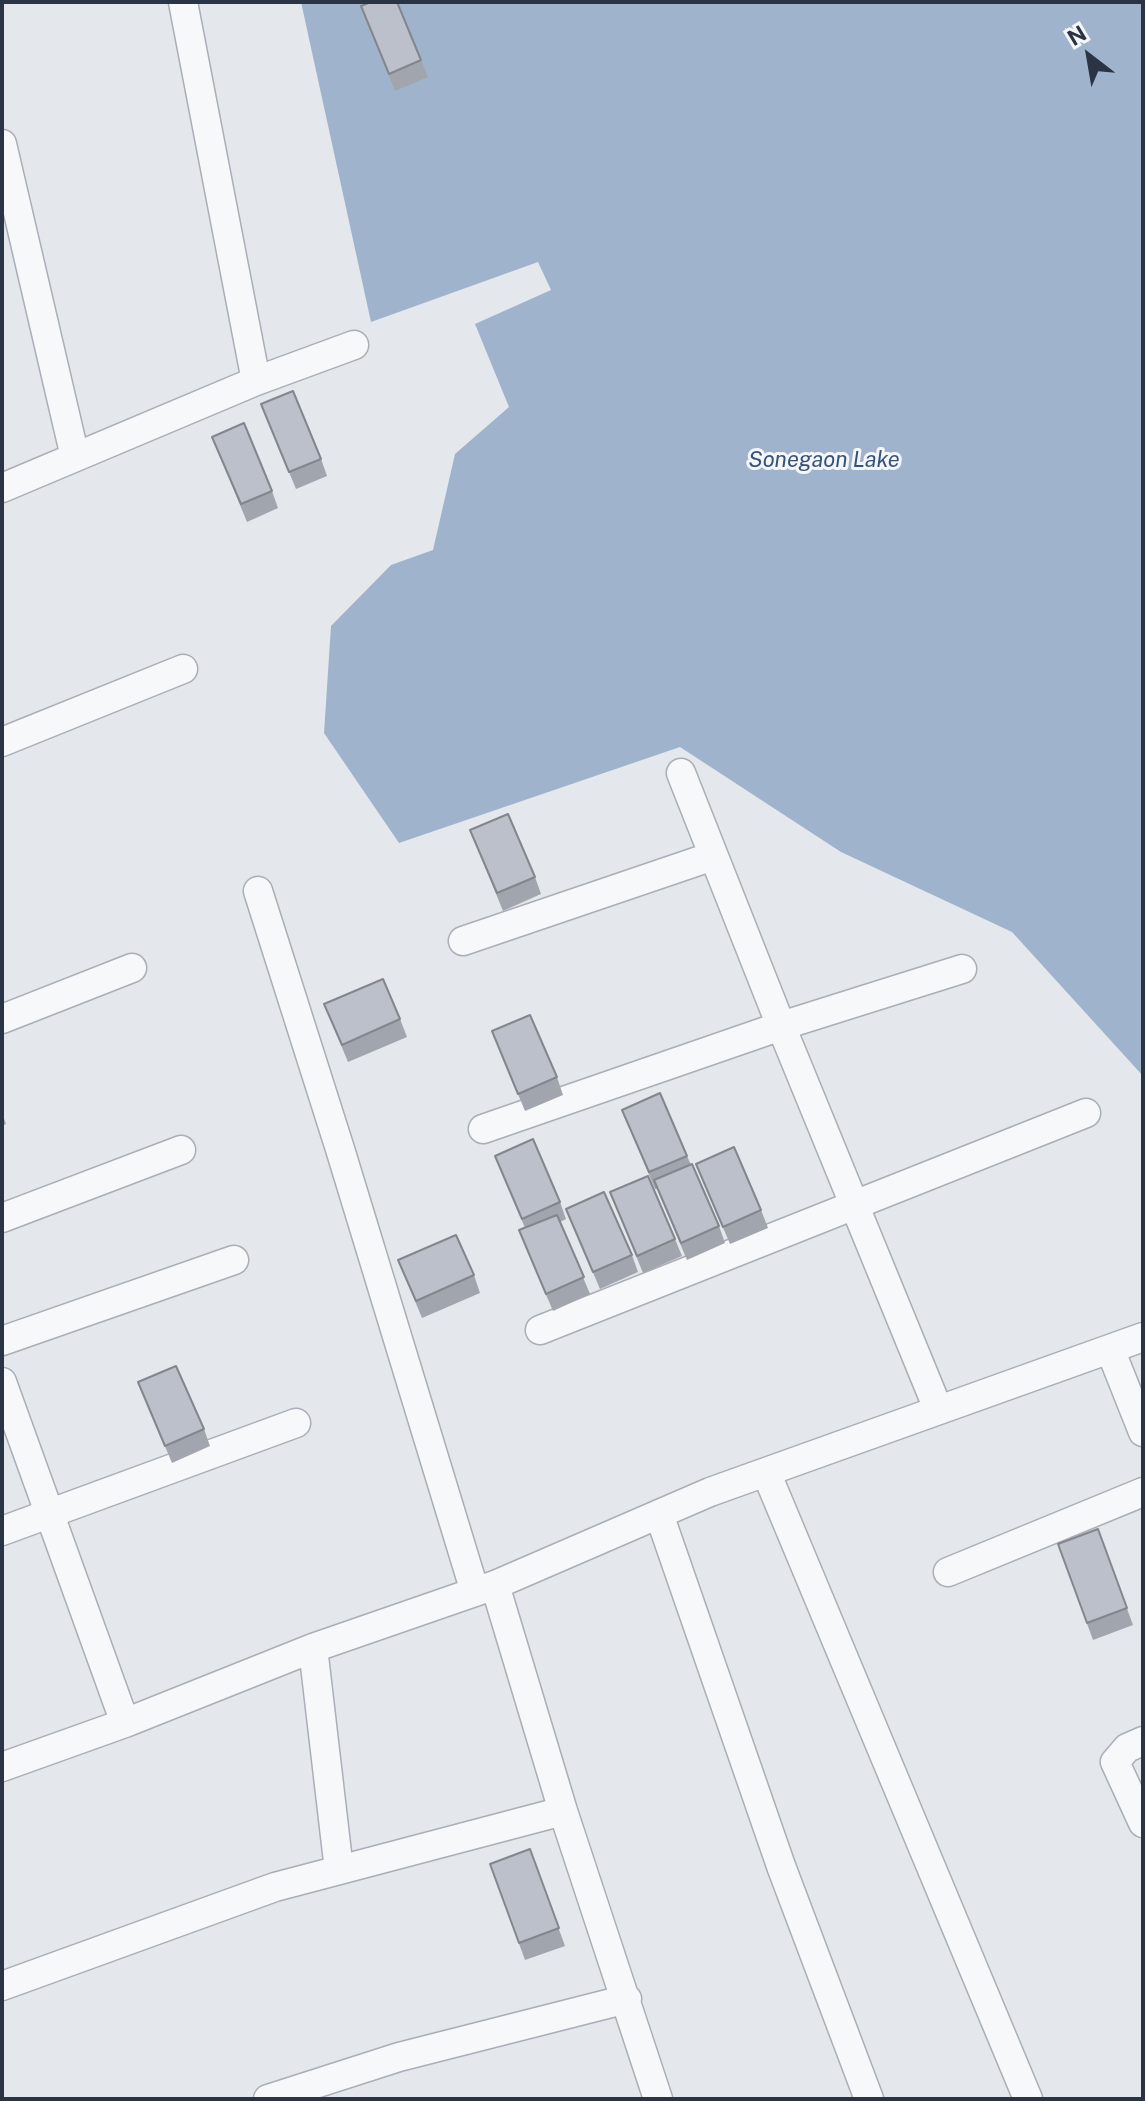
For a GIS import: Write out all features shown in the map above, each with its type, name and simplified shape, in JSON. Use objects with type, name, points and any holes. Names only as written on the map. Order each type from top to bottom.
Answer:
[{"type":"street","points":[[183,2],[256,381]]},
{"type":"street","points":[[2,144],[75,457]]},
{"type":"street","points":[[2,488],[256,381],[354,345]]},
{"type":"street","points":[[2,742],[183,669]]},
{"type":"street","points":[[681,773],[938,1409]]},
{"type":"street","points":[[463,941],[713,856]]},
{"type":"street","points":[[258,891],[485,1588],[627,1999],[658,2099]]},
{"type":"street","points":[[2,1019],[132,968]]},
{"type":"street","points":[[483,1129],[781,1026],[962,969]]},
{"type":"street","points":[[540,1330],[1086,1113]]},
{"type":"street","points":[[2,1218],[181,1150]]},
{"type":"street","points":[[2,1341],[234,1260]]},
{"type":"street","points":[[2,1767],[125,1723],[313,1648],[485,1588],[766,1472],[1143,1337]]},
{"type":"street","points":[[1110,1349],[1143,1432]]},
{"type":"street","points":[[2,1382],[125,1723]]},
{"type":"street","points":[[2,1531],[296,1423]]},
{"type":"street","points":[[766,1472],[1028,2099]]},
{"type":"street","points":[[948,1572],[1143,1492]]},
{"type":"street","points":[[659,1514],[781,1866],[869,2099]]},
{"type":"street","points":[[313,1648],[339,1870]]},
{"type":"street","points":[[1143,1741],[1127,1748],[1115,1762],[1143,1823]]},
{"type":"street","points":[[2,1986],[275,1887],[563,1811]]},
{"type":"street","points":[[268,2099],[399,2057],[627,1999]]},
{"type":"water","name":"Sonegaon Lake","points":[[301,2],[1143,2],[1143,1076],[1012,932],[841,852],[680,747],[399,843],[324,733],[331,626],[391,565],[433,550],[455,454],[509,407],[475,324],[551,290],[538,262],[371,322]]},
{"type":"building","points":[[371,2],[397,2],[421,60],[389,74],[361,6]]},
{"type":"building","points":[[293,391],[321,459],[289,472],[261,404]]},
{"type":"building","points":[[244,423],[272,491],[241,504],[212,437]]},
{"type":"building","points":[[508,814],[535,877],[497,893],[470,830]]},
{"type":"building","points":[[383,979],[400,1019],[342,1045],[324,1004]]},
{"type":"building","points":[[530,1015],[557,1077],[518,1094],[492,1031]]},
{"type":"building","points":[[660,1093],[687,1156],[649,1172],[622,1110]]},
{"type":"building","points":[[533,1139],[560,1202],[522,1219],[495,1156]]},
{"type":"building","points":[[734,1147],[761,1210],[723,1227],[696,1164]]},
{"type":"building","points":[[692,1164],[719,1226],[681,1243],[654,1180]]},
{"type":"building","points":[[648,1176],[675,1239],[637,1256],[610,1192]]},
{"type":"building","points":[[604,1192],[632,1255],[593,1272],[566,1209]]},
{"type":"building","points":[[557,1215],[584,1277],[546,1294],[519,1230]]},
{"type":"building","points":[[456,1235],[474,1275],[416,1301],[398,1260]]},
{"type":"building","points":[[176,1366],[204,1429],[165,1446],[138,1382]]},
{"type":"building","points":[[1098,1529],[1127,1608],[1087,1623],[1058,1544]]},
{"type":"building","points":[[530,1849],[559,1928],[519,1943],[490,1864]]}]
